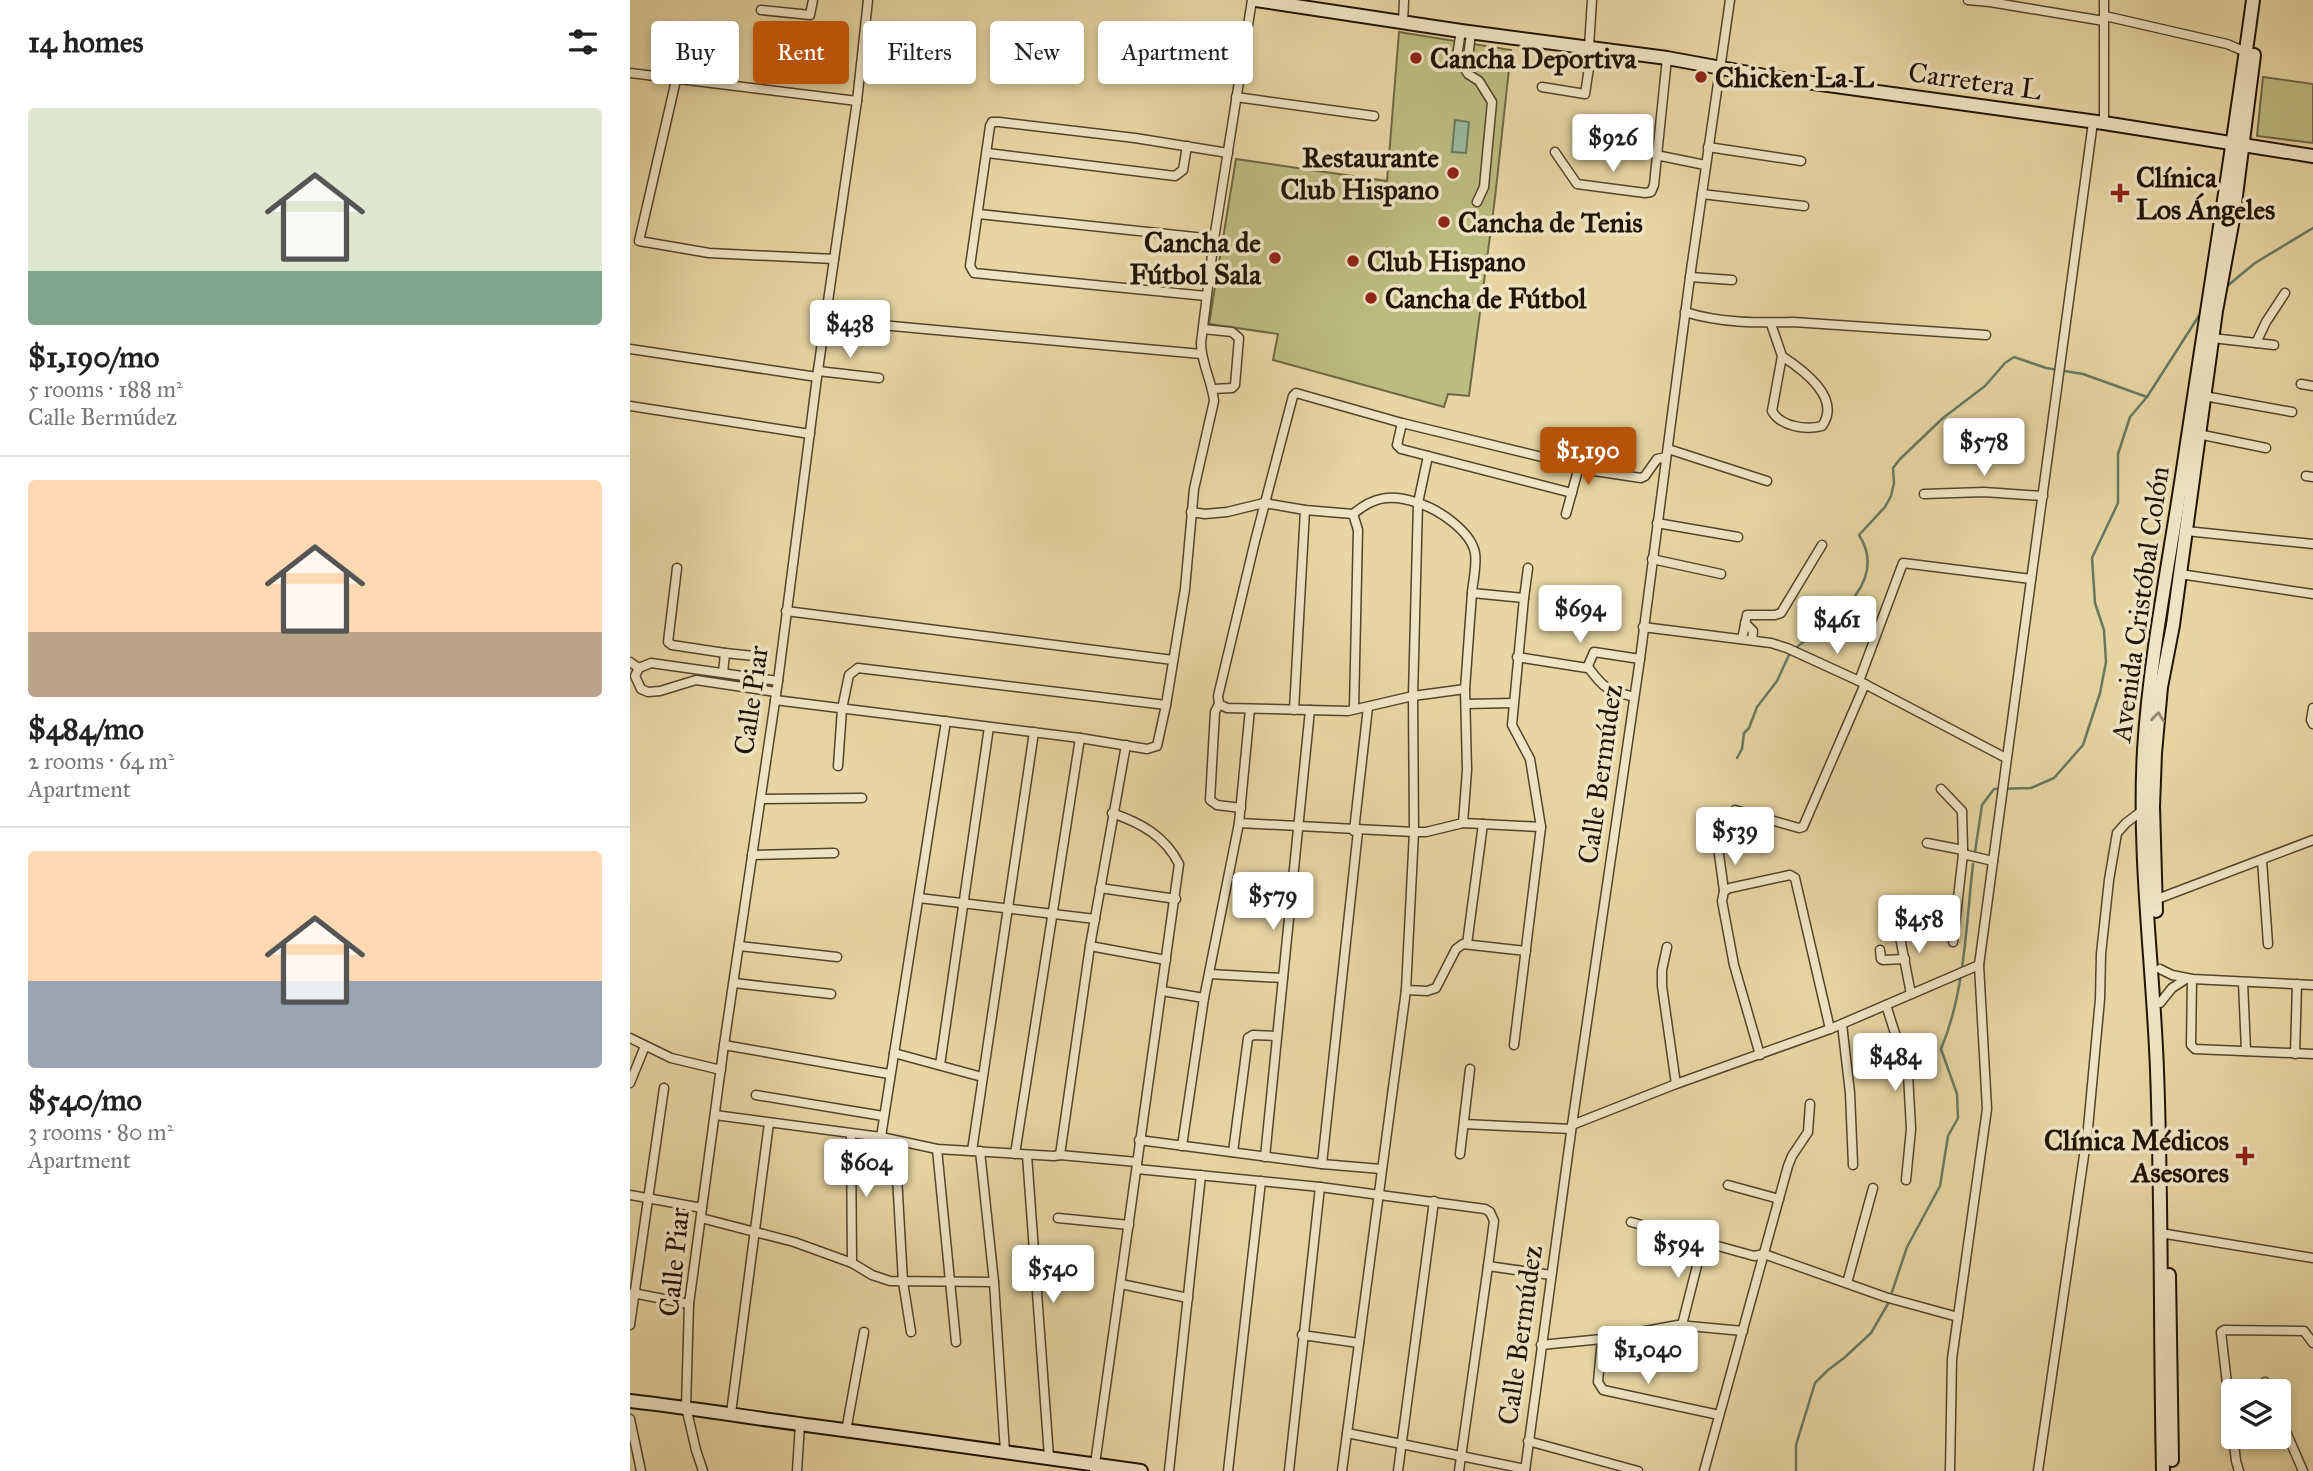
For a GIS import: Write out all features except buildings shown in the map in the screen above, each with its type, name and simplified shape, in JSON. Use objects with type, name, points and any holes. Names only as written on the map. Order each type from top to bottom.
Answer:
[{"type":"street","points":[[761,10],[810,15],[813,0]]},
{"type":"street","name":"Calle Piar","points":[[703,1471],[686,1407],[690,1304],[724,1045],[778,681],[817,374],[857,101],[868,0]]},
{"type":"street","points":[[778,681],[651,663],[639,668],[635,676],[641,689],[648,692],[696,680],[842,709],[1080,738],[1147,749],[1157,746],[1185,589],[1194,489],[1214,401],[1213,389],[1201,354],[1206,296],[1236,97],[1254,0]]},
{"type":"street","name":"Carretera L","points":[[1254,0],[1466,32],[1667,58],[1776,78],[2313,156]]},
{"type":"street","points":[[1403,23],[1404,0]]},
{"type":"street","points":[[1542,87],[1585,94],[1591,48],[1592,0]]},
{"type":"street","name":"Calle Bermúdez","points":[[1525,1470],[1730,0]]},
{"type":"street","points":[[1968,0],[2104,18],[2228,44],[2246,52]]},
{"type":"street","points":[[1950,1471],[1952,1359],[1987,1109],[1979,965],[2061,363],[2099,123],[2104,0]]},
{"type":"street","name":"Avenida Cristóbal Colón","points":[[2238,145],[2253,0]]},
{"type":"street","name":"Avenida Cristóbal Colón","points":[[2163,1471],[2164,1234],[2160,969],[2143,810],[2144,753],[2150,679],[2261,0]]},
{"type":"street","points":[[1466,32],[1457,56],[1468,74],[1479,81],[1492,102],[1484,187],[1477,202]]},
{"type":"street","points":[[1555,152],[1577,184],[1651,192],[1667,58]]},
{"type":"street","points":[[630,73],[651,76]]},
{"type":"street","points":[[676,84],[635,240],[709,253],[834,258]]},
{"type":"street","points":[[711,84],[857,101]]},
{"type":"street","points":[[1236,97],[1374,116]]},
{"type":"street","points":[[1206,296],[976,274],[970,266],[990,127],[994,121],[1228,153]]},
{"type":"street","points":[[987,153],[1175,176],[1183,170],[1188,146]]},
{"type":"street","points":[[1708,147],[1801,161]]},
{"type":"street","points":[[1656,155],[1706,165]]},
{"type":"street","points":[[1702,194],[1804,206]]},
{"type":"street","points":[[979,214],[1214,239]]},
{"type":"street","points":[[1690,277],[1732,279]]},
{"type":"street","points":[[2256,343],[2285,293]]},
{"type":"street","points":[[1685,312],[1712,319],[1771,324],[1793,322],[1986,335]]},
{"type":"street","name":"Avenida Cristóbal Colón","points":[[2172,1471],[2151,902],[2153,807],[2161,687],[2180,574],[2212,338],[2211,312]]},
{"type":"street","points":[[825,320],[1201,354]]},
{"type":"street","points":[[1771,324],[1782,356],[1772,407],[1774,416],[1796,426],[1822,426],[1829,409],[1828,402],[1804,372],[1782,356]]},
{"type":"street","points":[[1203,329],[1232,332],[1239,338],[1235,385],[1232,388],[1213,389]]},
{"type":"street","points":[[2212,338],[2273,345]]},
{"type":"street","points":[[630,349],[817,374],[879,378]]},
{"type":"street","points":[[2301,384],[2313,386]]},
{"type":"street","points":[[1241,808],[1217,805],[1210,800],[1215,712],[1264,503],[1294,394],[1575,465],[1578,470],[1566,514]]},
{"type":"street","points":[[2204,397],[2292,412]]},
{"type":"street","points":[[630,406],[810,434]]},
{"type":"street","points":[[1402,423],[1397,445],[1399,448],[1572,493]]},
{"type":"street","points":[[2198,434],[2266,448]]},
{"type":"street","points":[[1588,470],[1643,477],[1657,459],[1667,453],[1766,481]]},
{"type":"street","points":[[1342,1471],[1406,990],[1414,832],[1413,696],[1418,503],[1428,456]]},
{"type":"street","points":[[1924,494],[1984,492],[2043,496]]},
{"type":"street","points":[[1191,513],[1227,512],[1264,503],[1353,514],[1364,506],[1389,496],[1418,503],[1439,512],[1467,538],[1475,557],[1465,689],[1467,770],[1463,823]]},
{"type":"street","points":[[1294,710],[1305,510]]},
{"type":"street","points":[[1353,514],[1358,530],[1354,708]]},
{"type":"street","points":[[1657,523],[1738,537]]},
{"type":"street","points":[[2186,531],[2313,544]]},
{"type":"street","points":[[1742,639],[1746,616],[1749,614],[1781,613],[1822,545]]},
{"type":"street","points":[[1652,559],[1721,574]]},
{"type":"street","points":[[1735,810],[1803,827],[1862,683],[1903,563],[2031,579]]},
{"type":"street","points":[[677,568],[668,642],[672,645],[764,657]]},
{"type":"street","points":[[1514,1045],[1541,827],[1530,759],[1512,725],[1528,568]]},
{"type":"street","points":[[2180,574],[2313,594]]},
{"type":"street","points":[[1472,593],[1524,598]]},
{"type":"street","points":[[786,611],[1173,660]]},
{"type":"street","points":[[1745,623],[1752,631],[1752,640]]},
{"type":"street","points":[[1643,627],[1752,640],[1787,648],[1862,683],[2006,758]]},
{"type":"street","points":[[1588,667],[1594,652],[1640,659]]},
{"type":"street","points":[[723,673],[725,653]]},
{"type":"street","points":[[1517,657],[1588,667],[1609,691],[1634,697]]},
{"type":"street","points":[[630,662],[639,668]]},
{"type":"street","points":[[838,766],[842,709],[849,675],[861,667],[1166,705]]},
{"type":"street","points":[[1219,704],[1227,708],[1348,711],[1413,696],[1465,689]]},
{"type":"street","points":[[1465,704],[1513,703]]},
{"type":"street","points":[[1322,1164],[1368,707]]},
{"type":"street","points":[[2313,708],[2313,724]]},
{"type":"street","points":[[1182,1146],[1204,998],[1239,823],[1250,709]]},
{"type":"street","points":[[1265,1157],[1310,710]]},
{"type":"street","points":[[881,1137],[946,721]]},
{"type":"street","points":[[940,1065],[989,727]]},
{"type":"street","points":[[1005,1452],[994,1282],[976,1152],[982,1077],[1034,732]]},
{"type":"street","points":[[1014,1154],[1080,738]]},
{"type":"street","points":[[1060,1155],[1094,919],[1126,745]]},
{"type":"street","points":[[1941,789],[1962,811],[1963,852],[1953,942]]},
{"type":"street","points":[[761,799],[862,798]]},
{"type":"street","points":[[2038,1471],[2088,1128],[2109,880],[2117,833],[2143,810]]},
{"type":"street","points":[[1094,1468],[1179,864],[1174,853],[1151,830],[1112,813]]},
{"type":"street","points":[[1239,823],[1414,832],[1426,832],[1463,823],[1541,827]]},
{"type":"street","points":[[1467,944],[1483,824]]},
{"type":"street","points":[[2151,902],[2313,840]]},
{"type":"street","points":[[1927,843],[1993,861]]},
{"type":"street","points":[[1718,848],[1724,891],[1722,901],[1734,965],[1760,1055]]},
{"type":"street","points":[[752,855],[834,853]]},
{"type":"street","points":[[2262,860],[2268,944]]},
{"type":"street","points":[[1724,891],[1790,875],[1796,878],[1830,1029]]},
{"type":"street","points":[[1100,888],[1176,899]]},
{"type":"street","points":[[919,898],[1094,919]]},
{"type":"street","points":[[1898,922],[1911,994]]},
{"type":"street","points":[[1406,990],[1427,991],[1436,988],[1456,949],[1467,944],[1526,951]]},
{"type":"street","points":[[739,946],[837,957]]},
{"type":"street","points":[[1090,946],[1166,960]]},
{"type":"street","points":[[1667,947],[1662,986],[1676,1084]]},
{"type":"street","points":[[1880,950],[1882,960],[1905,959]]},
{"type":"street","points":[[1464,1124],[1572,1127],[1676,1084],[1830,1029],[1979,965]]},
{"type":"street","points":[[2160,969],[2189,979],[2313,985]]},
{"type":"street","points":[[1210,974],[1283,978]]},
{"type":"street","points":[[2160,1003],[2172,988],[2189,979]]},
{"type":"street","points":[[2189,979],[2192,1048],[2313,1054]]},
{"type":"street","points":[[734,982],[831,994]]},
{"type":"street","points":[[2244,982],[2246,1051]]},
{"type":"street","points":[[2295,1054],[2297,984]]},
{"type":"street","points":[[1162,991],[1204,998]]},
{"type":"street","points":[[1886,1005],[1908,1074],[1910,1129],[1906,1180]]},
{"type":"street","points":[[1842,1024],[1850,1093],[1853,1165]]},
{"type":"street","points":[[1233,1152],[1248,1038],[1253,1035],[1276,1037]]},
{"type":"street","points":[[630,1038],[671,1058],[721,1070]]},
{"type":"street","points":[[724,1045],[889,1074]]},
{"type":"street","points":[[630,1083],[645,1046]]},
{"type":"street","points":[[894,1053],[982,1077]]},
{"type":"street","points":[[1460,1154],[1470,1069]]},
{"type":"street","points":[[630,1325],[664,1088]]},
{"type":"street","points":[[756,1095],[883,1116]]},
{"type":"street","points":[[1704,1471],[1792,1156],[1808,1132],[1810,1104]]},
{"type":"street","points":[[715,1115],[881,1137],[937,1149],[1055,1157],[1060,1155],[1485,1209],[1490,1212],[1493,1221],[1458,1471]]},
{"type":"street","points":[[731,1413],[769,1123]]},
{"type":"street","points":[[851,1134],[852,1264]]},
{"type":"street","points":[[895,1140],[903,1282],[911,1332]]},
{"type":"street","points":[[1139,1140],[1381,1169]]},
{"type":"street","points":[[937,1149],[956,1342]]},
{"type":"street","points":[[1027,1155],[1049,1457]]},
{"type":"street","points":[[1169,1471],[1201,1175]]},
{"type":"street","points":[[1228,1471],[1261,1181]]},
{"type":"street","points":[[1728,1185],[1779,1199]]},
{"type":"street","points":[[1289,1471],[1320,1187]]},
{"type":"street","points":[[1847,1283],[1873,1188]]},
{"type":"street","points":[[630,1195],[702,1208]]},
{"type":"street","points":[[1398,1471],[1434,1201]]},
{"type":"street","points":[[701,1218],[794,1242],[890,1281],[994,1282]]},
{"type":"street","points":[[1058,1218],[1129,1225]]},
{"type":"street","points":[[1631,1222],[1754,1256],[1764,1254],[1958,1317]]},
{"type":"street","points":[[2164,1234],[2313,1258]]},
{"type":"street","points":[[1682,1325],[1703,1242]]},
{"type":"street","points":[[1488,1266],[1551,1275]]},
{"type":"street","points":[[1121,1284],[1188,1298]]},
{"type":"street","points":[[633,1293],[690,1304]]},
{"type":"street","points":[[1541,1345],[1601,1339],[1682,1325],[1743,1331]]},
{"type":"street","points":[[2239,1471],[2221,1332],[2304,1331],[2313,1343]]},
{"type":"street","points":[[846,1431],[864,1332]]},
{"type":"street","points":[[1302,1335],[1359,1343]]},
{"type":"street","points":[[1601,1339],[1598,1382],[1603,1390],[1719,1415]]},
{"type":"street","points":[[630,1401],[1049,1457],[1094,1468],[1141,1471]]},
{"type":"street","points":[[630,1419],[641,1468],[630,1465]]},
{"type":"street","points":[[797,1471],[800,1424]]},
{"type":"street","points":[[1347,1433],[1525,1470]]},
{"type":"street","points":[[1528,1441],[1637,1471]]},
{"type":"street","points":[[2291,1443],[2303,1471]]},
{"type":"shaded area","name":"Club Hispano","points":[[1399,32],[1511,50],[1469,396],[1448,394],[1444,407],[1273,360],[1278,334],[1209,324],[1236,159],[1387,181]]},
{"type":"shaded area","points":[[2263,77],[2313,84],[2313,143],[2257,136]]},
{"type":"shaded area","points":[[1455,120],[1469,122],[1466,153],[1452,152]]},
{"type":"waterway","points":[[2226,287],[2255,263],[2313,228]]},
{"type":"waterway","points":[[1975,852],[1982,805],[1994,789],[2031,788],[2054,778],[2083,745],[2100,693],[2106,662],[2104,630],[2095,603],[2092,558],[2118,503],[2118,454],[2130,417],[2147,397],[2202,311]]},
{"type":"waterway","points":[[1797,647],[1840,613],[1862,585],[1867,569],[1867,553],[1859,535],[1885,507],[1891,496],[1893,468],[1943,418],[1985,386],[2005,363],[2014,357],[2046,368],[2083,374],[2147,397]]},
{"type":"waterway","points":[[1737,758],[1742,749],[1744,733],[1749,728],[1757,707],[1777,681],[1789,655]]},
{"type":"waterway","points":[[1892,1292],[1907,1247],[1940,1186],[1948,1136],[1958,1118],[1957,1094],[1941,1049],[1960,982],[1973,864]]},
{"type":"waterway","points":[[1796,1471],[1796,1445],[1815,1383],[1871,1333],[1889,1302]]},
{"type":"place","name":"Cancha Deportiva","points":[[1416,58]]},
{"type":"place","name":"Chicken La L","points":[[1701,77]]},
{"type":"place","name":"Restaurante Club Hispano","points":[[1453,173]]},
{"type":"place","name":"Clínica Los Ángeles","points":[[2120,193]]},
{"type":"place","name":"Cancha de Tenis","points":[[1444,222]]},
{"type":"place","name":"Cancha de Fútbol Sala","points":[[1275,258]]},
{"type":"place","name":"Club Hispano","points":[[1353,261]]},
{"type":"place","name":"Cancha de Fútbol","points":[[1371,298]]},
{"type":"place","name":"Clínica Médicos Asesores","points":[[2245,1156]]}]
